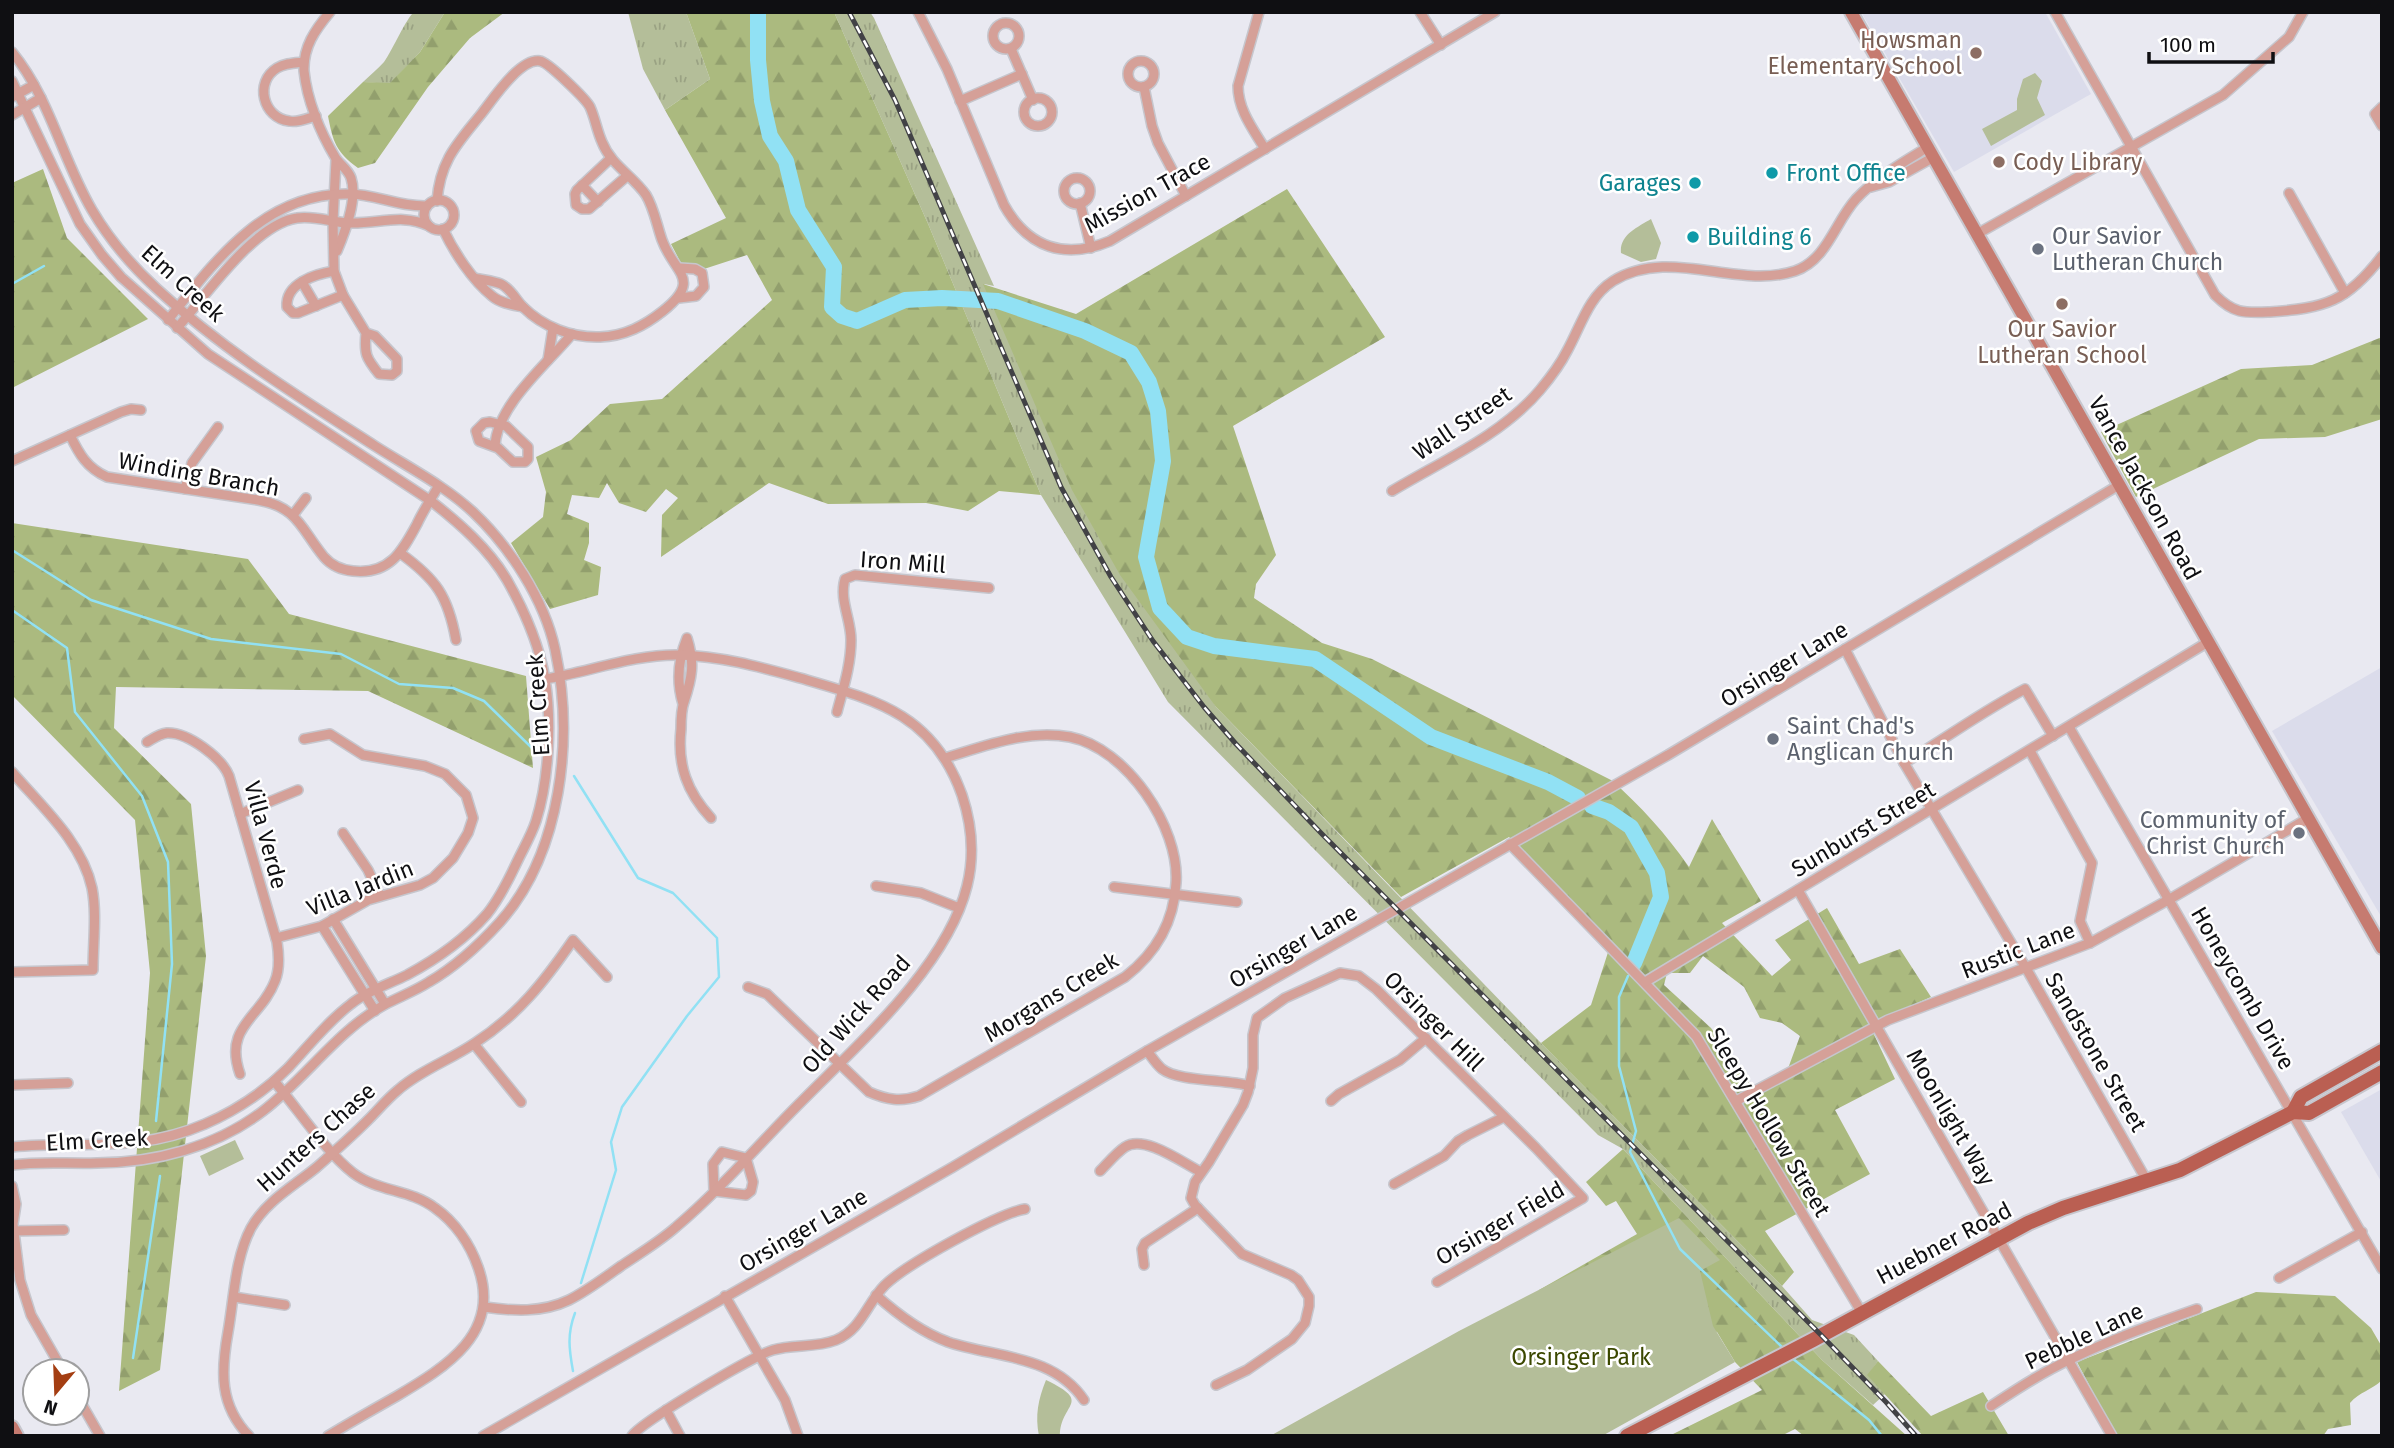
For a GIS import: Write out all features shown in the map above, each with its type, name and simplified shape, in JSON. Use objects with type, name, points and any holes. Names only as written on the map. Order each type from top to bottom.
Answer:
[{"type":"main road","name":"Vance Jackson Road","points":[[1851,12],[2382,948]]},
{"type":"main road","name":"Huebner Road","points":[[2293,1112],[2301,1097],[2382,1051]]},
{"type":"main road","name":"Huebner Road","points":[[1627,1436],[1813,1340],[1999,1239],[2063,1208],[2180,1170],[2293,1112],[2309,1113],[2382,1072]]},
{"type":"main road","points":[[12,1427],[17,1436]]},
{"type":"street","points":[[330,12],[311,37],[304,62],[304,79],[323,136],[336,160],[351,177],[348,224],[335,256]]},
{"type":"street","name":"Mission Trace","points":[[918,12],[960,101],[1004,205],[1017,225],[1029,236],[1050,247],[1066,250],[1091,248],[1110,241],[1495,12]]},
{"type":"street","points":[[1259,12],[1238,86],[1238,96],[1246,119],[1265,149]]},
{"type":"street","points":[[1420,12],[1441,45]]},
{"type":"street","points":[[2055,12],[2215,295],[2226,307],[2249,313],[2307,309],[2330,302],[2368,274],[2382,256]]},
{"type":"street","points":[[1977,233],[2223,95],[2288,37],[2303,12]]},
{"type":"street","points":[[1012,49],[1033,100]]},
{"type":"street","name":"Elm Creek","points":[[12,51],[41,98],[90,207],[129,262],[188,316],[251,365],[473,512],[502,546],[536,598],[551,636],[559,677],[562,744],[557,800],[544,846],[533,870],[519,897],[500,921],[457,963],[433,980],[375,1011],[334,1043],[263,1111],[239,1127],[184,1150],[131,1162],[47,1161],[12,1165]]},
{"type":"street","points":[[437,201],[442,172],[453,149],[509,78],[534,61],[541,61],[553,68],[588,103],[602,144],[611,158],[645,193],[663,243],[680,268],[683,279],[679,298]]},
{"type":"street","points":[[304,62],[279,66],[271,72],[263,90],[264,100],[269,110],[287,121],[296,122],[316,116]]},
{"type":"street","points":[[960,101],[1022,74]]},
{"type":"street","name":"Elm Creek","points":[[12,81],[15,95],[25,108],[80,224],[102,256],[121,277],[177,328],[232,370],[460,523],[506,578],[531,628],[545,679],[548,720],[542,797],[530,837],[504,889],[486,915],[442,953],[351,1004],[274,1081],[230,1112],[205,1124],[152,1141],[129,1144],[47,1144],[12,1147]]},
{"type":"street","points":[[15,95],[34,85]]},
{"type":"street","points":[[1144,87],[1155,134],[1186,196]]},
{"type":"street","points":[[12,115],[41,98]]},
{"type":"street","points":[[2382,107],[2375,114],[2382,126]]},
{"type":"street","name":"Wall Street","points":[[1392,491],[1492,432],[1521,409],[1553,374],[1566,354],[1589,305],[1615,280],[1640,269],[1658,267],[1761,275],[1783,274],[1799,269],[1820,253],[1850,207],[1877,178],[1931,152]]},
{"type":"street","points":[[611,158],[575,194],[576,205],[589,209],[627,176]]},
{"type":"street","points":[[336,160],[332,221],[334,271],[343,295],[366,333],[365,353],[368,360],[379,374],[392,375],[397,371],[397,359],[375,336],[366,333]]},
{"type":"street","points":[[582,185],[598,202]]},
{"type":"street","points":[[2289,193],[2345,293]]},
{"type":"street","points":[[168,320],[243,233],[255,223],[285,207],[335,194],[352,194],[401,205],[427,206],[437,201],[448,204],[453,214],[450,225],[443,229],[410,219],[348,224],[303,217],[274,225],[253,240],[177,328]]},
{"type":"street","points":[[1080,203],[1091,248]]},
{"type":"street","points":[[427,206],[424,216],[429,226]]},
{"type":"street","points":[[443,229],[461,260],[492,296],[501,302],[523,307]]},
{"type":"street","points":[[475,278],[501,284],[509,289],[523,307],[553,328],[572,334],[598,337],[621,334],[649,321],[679,298],[696,296],[704,287],[702,273],[695,269],[680,268]]},
{"type":"street","points":[[334,271],[317,274],[302,282],[289,296],[287,307],[293,313],[343,295]]},
{"type":"street","points":[[302,282],[316,306]]},
{"type":"street","points":[[548,360],[553,328]]},
{"type":"street","points":[[495,446],[499,424],[548,360],[572,334]]},
{"type":"street","points":[[12,461],[121,412],[141,410]]},
{"type":"street","points":[[484,423],[506,426],[528,447],[528,458],[525,462],[513,462],[495,446],[479,441],[476,430],[484,423]]},
{"type":"street","points":[[185,489],[192,463],[218,427]]},
{"type":"street","name":"Winding Branch","points":[[70,435],[80,455],[98,473],[116,479],[266,501],[293,515],[304,526],[323,556],[337,567],[348,570],[369,571],[382,567],[400,553],[438,487]]},
{"type":"street","name":"Orsinger Lane","points":[[484,1436],[953,1167],[1147,1051],[1668,755],[2119,485]]},
{"type":"street","points":[[293,515],[306,498]]},
{"type":"street","points":[[400,553],[428,574],[441,592],[452,620],[456,640]]},
{"type":"street","name":"Iron Mill","points":[[843,691],[851,651],[850,627],[842,589],[845,579],[855,575],[989,588]]},
{"type":"street","name":"Old Wick Road","points":[[680,655],[687,638],[693,656]]},
{"type":"street","name":"Sunburst Street","points":[[1645,982],[2208,642]]},
{"type":"street","name":"Sandstone Street","points":[[1845,649],[1904,763],[2026,968],[2147,1181]]},
{"type":"street","points":[[680,655],[678,689],[683,704]]},
{"type":"street","name":"Old Wick Road","points":[[484,1307],[512,1311],[532,1310],[570,1300],[675,1228],[889,1012],[932,958],[967,889],[973,844],[968,812],[945,758],[932,741],[903,717],[871,699],[746,663],[680,655],[641,659],[545,679]]},
{"type":"street","points":[[693,656],[690,688],[683,704],[680,735],[682,771],[696,802],[711,818]]},
{"type":"street","points":[[1904,763],[1954,734],[1988,709],[2025,689],[2053,736]]},
{"type":"street","points":[[836,712],[843,691]]},
{"type":"street","name":"Honeycomb Drive","points":[[2069,727],[2382,1269]]},
{"type":"street","name":"Villa Verde","points":[[147,742],[166,733],[174,734],[190,739],[218,759],[229,776],[276,938],[279,960],[275,982],[267,997],[244,1024],[236,1044],[235,1061],[240,1074]]},
{"type":"street","name":"Villa Jardin","points":[[276,938],[322,926],[357,905],[421,885],[433,878],[453,858],[468,833],[473,818],[466,795],[451,779],[432,768],[363,755],[330,734],[304,739]]},
{"type":"street","name":"Morgans Creek","points":[[748,987],[767,994],[864,1088],[881,1097],[902,1100],[919,1096],[1133,971],[1150,955],[1169,920],[1175,895],[1175,867],[1160,819],[1142,788],[1130,774],[1103,752],[1069,737],[1035,736],[1009,739],[945,758]]},
{"type":"street","points":[[2030,751],[2092,863],[2080,921],[2090,943]]},
{"type":"street","points":[[12,772],[73,844],[83,863],[93,897],[93,970],[12,972]]},
{"type":"street","points":[[240,814],[298,790]]},
{"type":"street","name":"Rustic Lane","points":[[1736,1101],[1888,1020],[2090,943],[2307,819]]},
{"type":"street","points":[[343,833],[368,870],[380,896]]},
{"type":"street","name":"Sleepy Hollow Street","points":[[1510,844],[1696,1036],[1862,1313]]},
{"type":"street","points":[[876,886],[920,893],[959,908]]},
{"type":"street","points":[[1114,887],[1237,902]]},
{"type":"street","name":"Moonlight Way","points":[[1798,890],[2112,1436]]},
{"type":"street","points":[[333,919],[385,1004]]},
{"type":"street","points":[[322,926],[375,1011]]},
{"type":"street","name":"Hunters Chase","points":[[249,1436],[237,1423],[229,1408],[223,1383],[223,1359],[244,1247],[257,1219],[270,1204],[333,1152],[405,1084],[474,1044],[507,1020],[530,999],[573,940],[607,976]]},
{"type":"street","name":"Orsinger Hill","points":[[1198,1208],[1192,1201],[1191,1193],[1243,1105],[1250,1086],[1254,1068],[1253,1035],[1260,1014],[1285,998],[1339,973],[1359,976],[1426,1038],[1583,1198]]},
{"type":"street","points":[[1331,1101],[1408,1055],[1426,1038]]},
{"type":"street","points":[[474,1044],[521,1102]]},
{"type":"street","points":[[1147,1051],[1160,1068],[1173,1074],[1232,1081],[1250,1086]]},
{"type":"street","points":[[274,1081],[348,1169],[381,1188],[420,1198],[448,1219],[475,1257],[483,1281],[484,1307],[476,1330],[447,1364],[328,1436]]},
{"type":"street","points":[[12,1085],[68,1083]]},
{"type":"street","points":[[1394,1184],[1444,1156],[1458,1141],[1504,1117]]},
{"type":"street","points":[[1100,1171],[1124,1147],[1137,1143],[1155,1148],[1201,1172]]},
{"type":"street","points":[[722,1152],[746,1158],[753,1182],[751,1191],[746,1195],[714,1191],[712,1171],[717,1157],[722,1152]]},
{"type":"street","points":[[12,1186],[16,1204],[13,1227],[17,1265],[25,1298],[55,1357]]},
{"type":"street","name":"Orsinger Field","points":[[1437,1282],[1583,1198]]},
{"type":"street","points":[[1144,1265],[1142,1249],[1149,1238],[1198,1208],[1242,1254],[1291,1275],[1304,1287],[1308,1297],[1305,1323],[1292,1339],[1247,1370],[1216,1385]]},
{"type":"street","points":[[632,1436],[643,1424],[770,1350],[836,1340],[863,1319],[876,1295],[892,1279],[1003,1214],[1026,1209]]},
{"type":"street","points":[[13,1227],[64,1230]]},
{"type":"street","points":[[2279,1278],[2362,1232]]},
{"type":"street","points":[[876,1295],[914,1325],[948,1342],[1012,1356],[1041,1366],[1076,1388],[1084,1400]]},
{"type":"street","points":[[726,1296],[785,1400],[798,1436]]},
{"type":"street","points":[[234,1297],[285,1306]]},
{"type":"street","name":"Pebble Lane","points":[[1991,1406],[2069,1359],[2118,1337],[2197,1309]]},
{"type":"street","points":[[666,1410],[680,1436]]},
{"type":"street","points":[[91,1420],[100,1436]]},
{"type":"shaded area","name":"Howsman Elementary School","points":[[1861,12],[2045,12],[2091,94],[1954,172]]},
{"type":"shaded area","points":[[2382,667],[2382,918],[2272,731]]},
{"type":"shaded area","points":[[2382,1089],[2382,1183],[2341,1112]]},
{"type":"green space","points":[[414,12],[445,12],[420,52],[390,84],[363,82],[384,62]]},
{"type":"green space","points":[[445,12],[505,12],[470,38],[428,87],[375,163],[358,168],[337,146],[328,116],[363,82],[390,83],[420,52]]},
{"type":"green space","points":[[628,12],[686,12],[710,79],[665,110],[643,69]]},
{"type":"green space","points":[[686,12],[834,12],[929,226],[1041,495],[999,491],[968,511],[926,503],[828,504],[769,483],[661,557],[662,515],[678,498],[666,489],[646,512],[619,503],[607,483],[599,498],[572,495],[567,514],[589,523],[589,543],[584,560],[601,567],[598,595],[550,609],[511,543],[543,517],[546,492],[536,457],[571,440],[610,404],[662,399],[772,300],[747,255],[704,269],[682,265],[671,244],[726,218],[665,110],[710,79]]},
{"type":"green space","points":[[834,12],[870,12],[874,18],[994,286],[984,284],[1216,707],[1541,1043],[1782,1286],[1812,1320],[1854,1335],[1878,1361],[1868,1375],[1885,1394],[1873,1405],[1822,1360],[1623,1149],[1598,1135],[1168,702],[1041,495],[929,226]]},
{"type":"green space","points":[[2035,73],[2042,81],[2037,98],[2045,115],[1991,146],[1982,129],[2017,110],[2023,79]]},
{"type":"green space","points":[[43,169],[67,238],[148,319],[12,388],[12,183]]},
{"type":"green space","points":[[1287,189],[1385,337],[1233,426],[1276,555],[1256,584],[1254,598],[1322,643],[1372,659],[1611,780],[1653,821],[1689,867],[1712,819],[1761,901],[1722,923],[1772,976],[1791,960],[1775,940],[1827,908],[1859,964],[1900,949],[1931,997],[1869,1024],[1895,1079],[1835,1110],[1870,1174],[1765,1231],[1794,1272],[1782,1286],[1541,1043],[1591,1005],[1611,943],[1509,837],[1401,897],[1216,707],[1120,575],[1072,490],[983,284],[1076,314]],"holes":[[[1703,956],[1744,987],[1760,1018],[1782,1023],[1800,1036],[1783,1082],[1757,1094],[1711,1028],[1664,985],[1667,973],[1690,973]]]},
{"type":"green space","points":[[1651,219],[1661,243],[1656,259],[1641,262],[1621,253],[1626,236]]},
{"type":"green space","points":[[2382,337],[2382,419],[2325,437],[2259,439],[2136,497],[2101,432],[2241,369],[2312,365]]},
{"type":"green space","points":[[12,523],[248,559],[289,614],[526,676],[533,768],[368,691],[116,687],[114,728],[191,804],[206,956],[160,1370],[119,1391],[150,973],[135,820],[12,695]]},
{"type":"green space","points":[[235,1140],[244,1159],[209,1176],[200,1156]]},
{"type":"green space","points":[[1623,1149],[1822,1360],[1907,1436],[1804,1436],[1795,1429],[1781,1436],[1669,1436],[1762,1390],[1735,1362],[1717,1332],[1539,1290],[1637,1234],[1616,1201],[1606,1206],[1586,1182]]},
{"type":"green space","name":"Orsinger Park","points":[[1679,1218],[1720,1260],[1700,1271],[1713,1326],[1735,1362],[1602,1436],[1270,1436],[1459,1331]]},
{"type":"green space","points":[[2256,1292],[2335,1296],[2371,1328],[2382,1347],[2382,1380],[2350,1403],[2351,1425],[2328,1429],[2323,1436],[2105,1436],[2113,1430],[2077,1362]]},
{"type":"green space","points":[[1878,1361],[1931,1416],[1983,1392],[2009,1436],[1923,1436],[1867,1375]]},
{"type":"green space","points":[[1046,1380],[1072,1399],[1061,1425],[1060,1436],[1039,1436],[1038,1408]]},
{"type":"waterway","points":[[758,12],[758,60],[762,101],[770,136],[786,161],[798,210],[834,267],[832,307],[842,316],[857,321],[905,300],[942,298],[998,301],[1085,331],[1131,353],[1149,382],[1158,411],[1163,461],[1146,557],[1160,608],[1187,637],[1214,646],[1315,659],[1431,737],[1548,782],[1578,798]]},
{"type":"waterway","points":[[12,284],[44,266]]},
{"type":"waterway","points":[[12,550],[91,600],[211,639],[341,654],[399,684],[453,688],[484,701],[532,748]]},
{"type":"waterway","points":[[12,610],[67,648],[75,712],[142,796],[168,862],[172,964],[156,1121]]},
{"type":"waterway","points":[[574,776],[638,878],[673,893],[717,938],[719,977],[687,1016],[622,1107],[611,1142],[616,1170],[581,1283]]},
{"type":"waterway","points":[[1592,806],[1609,812],[1631,827],[1657,873],[1661,897],[1634,963]]},
{"type":"waterway","points":[[1628,976],[1619,997],[1619,1066],[1636,1131],[1630,1152],[1680,1249],[1783,1348]]},
{"type":"waterway","points":[[133,1358],[160,1176]]},
{"type":"waterway","points":[[573,1371],[570,1342],[575,1313]]},
{"type":"waterway","points":[[1792,1358],[1869,1420],[1882,1436]]},
{"type":"railway","points":[[849,12],[895,100],[1061,487],[1111,577],[1153,641],[1236,744],[1321,833],[1821,1335],[1916,1436]]},
{"type":"place","name":"Howsman Elementary School","points":[[1976,53]]},
{"type":"place","name":"Cody Library","points":[[1999,162]]},
{"type":"place","name":"Front Office","points":[[1772,173]]},
{"type":"place","name":"Garages","points":[[1695,183]]},
{"type":"place","name":"Building 6","points":[[1693,237]]},
{"type":"place","name":"Our Savior Lutheran Church","points":[[2038,249]]},
{"type":"place","name":"Our Savior Lutheran School","points":[[2062,304]]},
{"type":"place","name":"Saint Chad's Anglican Church","points":[[1773,739]]},
{"type":"place","name":"Community of Christ Church","points":[[2299,833]]}]
